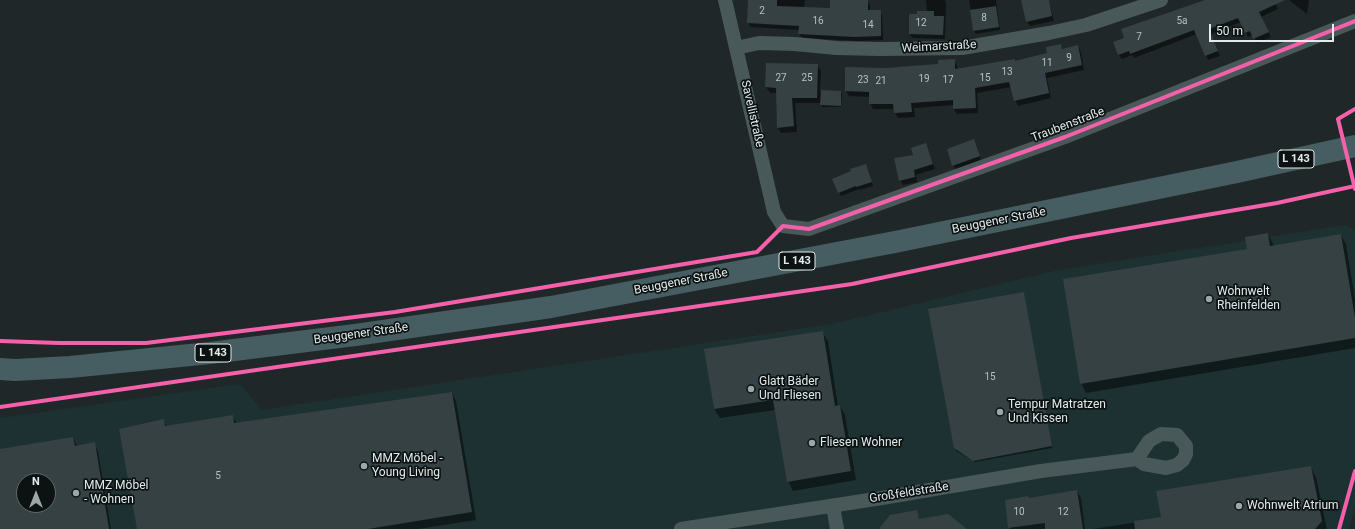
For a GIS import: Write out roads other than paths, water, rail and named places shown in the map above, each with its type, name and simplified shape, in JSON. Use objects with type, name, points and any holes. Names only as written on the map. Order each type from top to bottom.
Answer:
[{"type":"main road","name":"Beuggener Straße","points":[[0,369],[15,370],[70,367],[210,353],[355,335],[551,307],[895,242],[1237,172],[1355,146]]},
{"type":"street","name":"Savellistraße","points":[[725,0],[774,212],[784,226]]},
{"type":"street","name":"Weimarstraße","points":[[736,48],[759,43],[795,44],[836,48],[962,48],[1086,25],[1161,0]]},
{"type":"street","name":"Traubenstraße","points":[[784,226],[809,229],[1066,137],[1355,21]]},
{"type":"street","name":"Großfeldstraße","points":[[681,529],[833,506],[1041,471],[1137,459]]},
{"type":"street","points":[[833,506],[838,529]]},
{"type":"place","name":"Wohnwelt Rheinfelden","points":[[1209,299]]},
{"type":"place","name":"Glatt Bäder Und Fliesen","points":[[751,389]]},
{"type":"place","name":"Tempur Matratzen Und Kissen","points":[[1000,412]]},
{"type":"place","name":"Fliesen Wohner","points":[[812,443]]},
{"type":"place","name":"MMZ Möbel - Young Living","points":[[364,466]]},
{"type":"place","name":"MMZ Möbel - Wohnen","points":[[76,493]]},
{"type":"place","name":"Wohnwelt Atrium","points":[[1239,506]]}]
